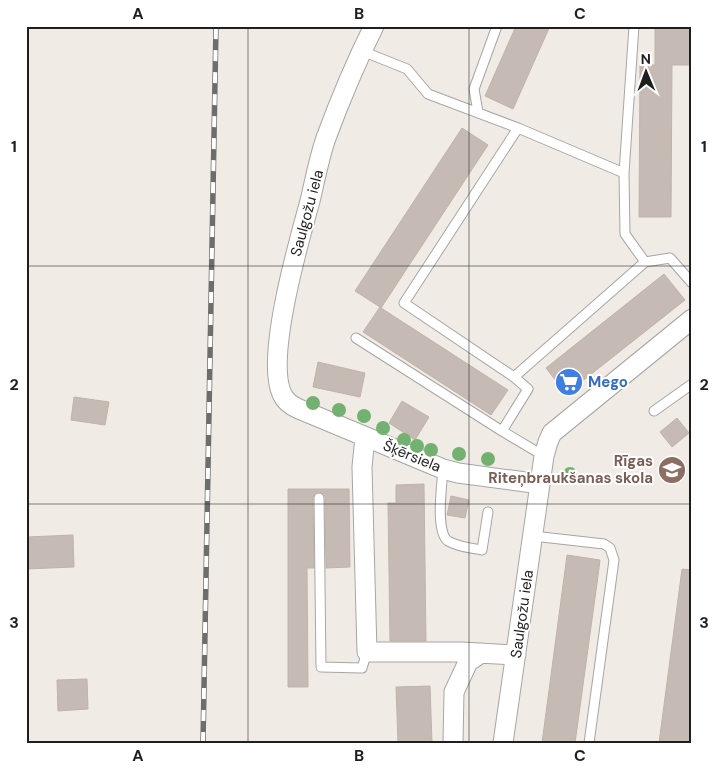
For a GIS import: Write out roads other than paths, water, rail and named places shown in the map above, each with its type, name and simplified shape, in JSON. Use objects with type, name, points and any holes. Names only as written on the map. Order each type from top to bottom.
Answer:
[{"type":"street","name":"Saulgožu iela","points":[[291,405],[282,395],[277,365],[281,326],[291,276],[326,139],[374,26]]},
{"type":"street","name":"Saulgožu iela","points":[[503,743],[544,456],[552,433],[692,320]]},
{"type":"street","name":"Šķērsiela","points":[[291,405],[444,469],[458,473],[540,484]]},
{"type":"street","points":[[365,437],[362,467],[367,652],[516,655]]},
{"type":"street","points":[[453,743],[454,692],[468,662],[481,653]]},
{"type":"lane","points":[[478,112],[474,89],[497,26]]},
{"type":"lane","points":[[634,26],[624,173],[625,234],[645,262]]},
{"type":"lane","points":[[362,51],[407,69],[428,94],[518,128],[624,173]]},
{"type":"lane","points":[[502,431],[528,388],[404,303],[518,128]]},
{"type":"lane","points":[[514,377],[645,262],[670,258],[692,283]]},
{"type":"lane","points":[[356,338],[544,456]]},
{"type":"lane","points":[[654,411],[692,384]]},
{"type":"lane","points":[[444,469],[440,514],[442,530],[447,540],[458,545],[482,550],[488,512]]},
{"type":"lane","points":[[319,498],[321,667],[362,668],[367,652]]},
{"type":"lane","points":[[533,536],[604,544],[610,548],[614,560],[589,743]]},
{"type":"railway","points":[[203,743],[216,26]]},
{"type":"place","name":"Mego","points":[[569,382]]},
{"type":"place","name":"Rīgas Riteņbraukšanas skola","points":[[672,470]]}]
